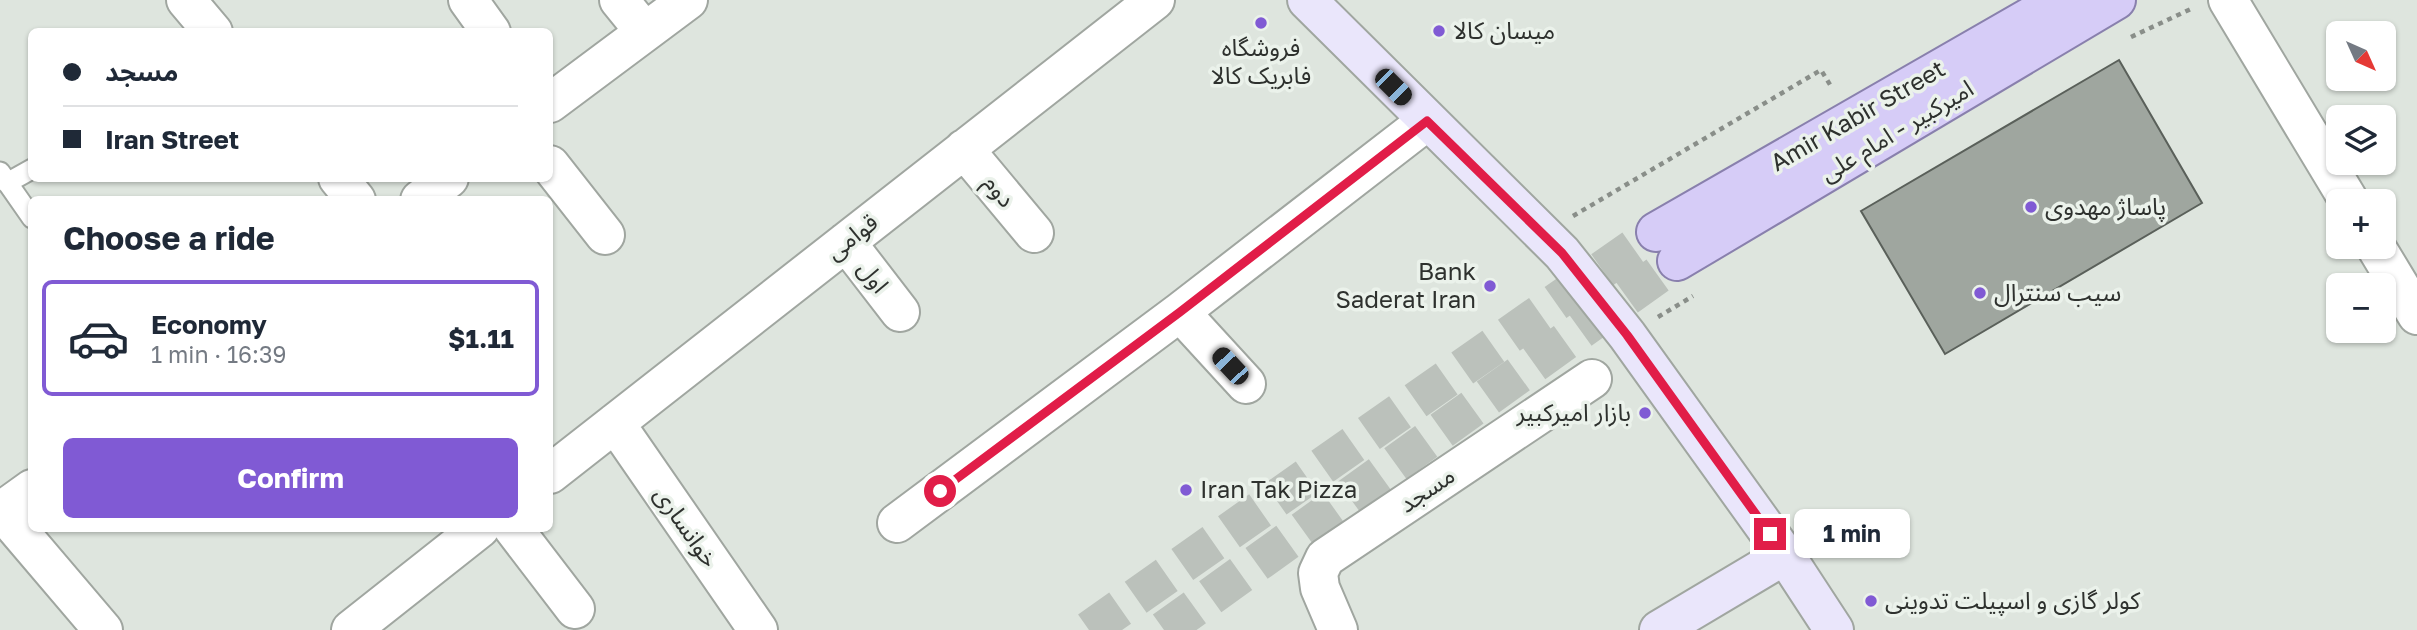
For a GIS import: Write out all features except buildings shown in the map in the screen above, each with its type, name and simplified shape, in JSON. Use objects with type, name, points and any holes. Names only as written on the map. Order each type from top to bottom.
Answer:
[{"type":"main road","points":[[1307,0],[1562,253],[1627,335],[1785,555],[1834,630]]},
{"type":"main road","name":"Amir Kabir Street","points":[[1666,247],[2060,0]]},
{"type":"main road","name":"امیرکبیر - امام علی","points":[[1666,247],[2116,0]]},
{"type":"main road","points":[[1659,630],[1785,555]]},
{"type":"street","points":[[186,0],[210,28]]},
{"type":"street","points":[[468,0],[488,28]]},
{"type":"street","points":[[619,0],[645,32]]},
{"type":"street","points":[[553,101],[688,0]]},
{"type":"street","name":"قوامی","points":[[553,472],[1155,0]]},
{"type":"street","points":[[2228,0],[2341,189]]},
{"type":"street","points":[[897,523],[1180,312],[1427,121]]},
{"type":"street","name":"دوم","points":[[964,149],[1034,233]]},
{"type":"street","points":[[553,169],[604,235]]},
{"type":"street","points":[[341,182],[353,196]]},
{"type":"street","points":[[425,196],[444,182]]},
{"type":"street","name":"اول","points":[[846,242],[900,312]]},
{"type":"street","points":[[2383,259],[2417,315]]},
{"type":"street","points":[[1180,312],[1246,384]]},
{"type":"street","name":"مسجد","points":[[1338,630],[1319,581],[1318,573],[1325,558],[1592,379]]},
{"type":"street","name":"خوانساری","points":[[615,423],[758,630]]},
{"type":"street","points":[[28,492],[1,511],[103,630]]},
{"type":"street","points":[[351,630],[476,532]]},
{"type":"street","points":[[516,532],[575,609]]},
{"type":"lane","points":[[28,170],[4,178],[28,212]]},
{"type":"path","points":[[1543,234],[1821,69],[1835,93]]},
{"type":"tunnel","points":[[1089,630],[1656,232]]},
{"type":"tunnel","points":[[1164,630],[1677,261]]},
{"type":"place","name":"فروشگاه فابریک کالا","points":[[1261,23]]},
{"type":"place","name":"میسان کالا","points":[[1439,31]]},
{"type":"place","name":"پاساژ مهدوی","points":[[2031,207]]},
{"type":"place","name":"Bank Saderat Iran","points":[[1490,286]]},
{"type":"place","name":"سیب سنترال","points":[[1980,293]]},
{"type":"place","name":"بازار امیرکبیر","points":[[1645,413]]},
{"type":"place","name":"Iran Tak Pizza","points":[[1186,490]]},
{"type":"place","name":"کولر گازی و اسپیلت تدوینی","points":[[1871,601]]},
{"type":"route","points":[[940,491],[1180,312],[1427,121],[1562,253],[1627,335],[1770,534]]}]
